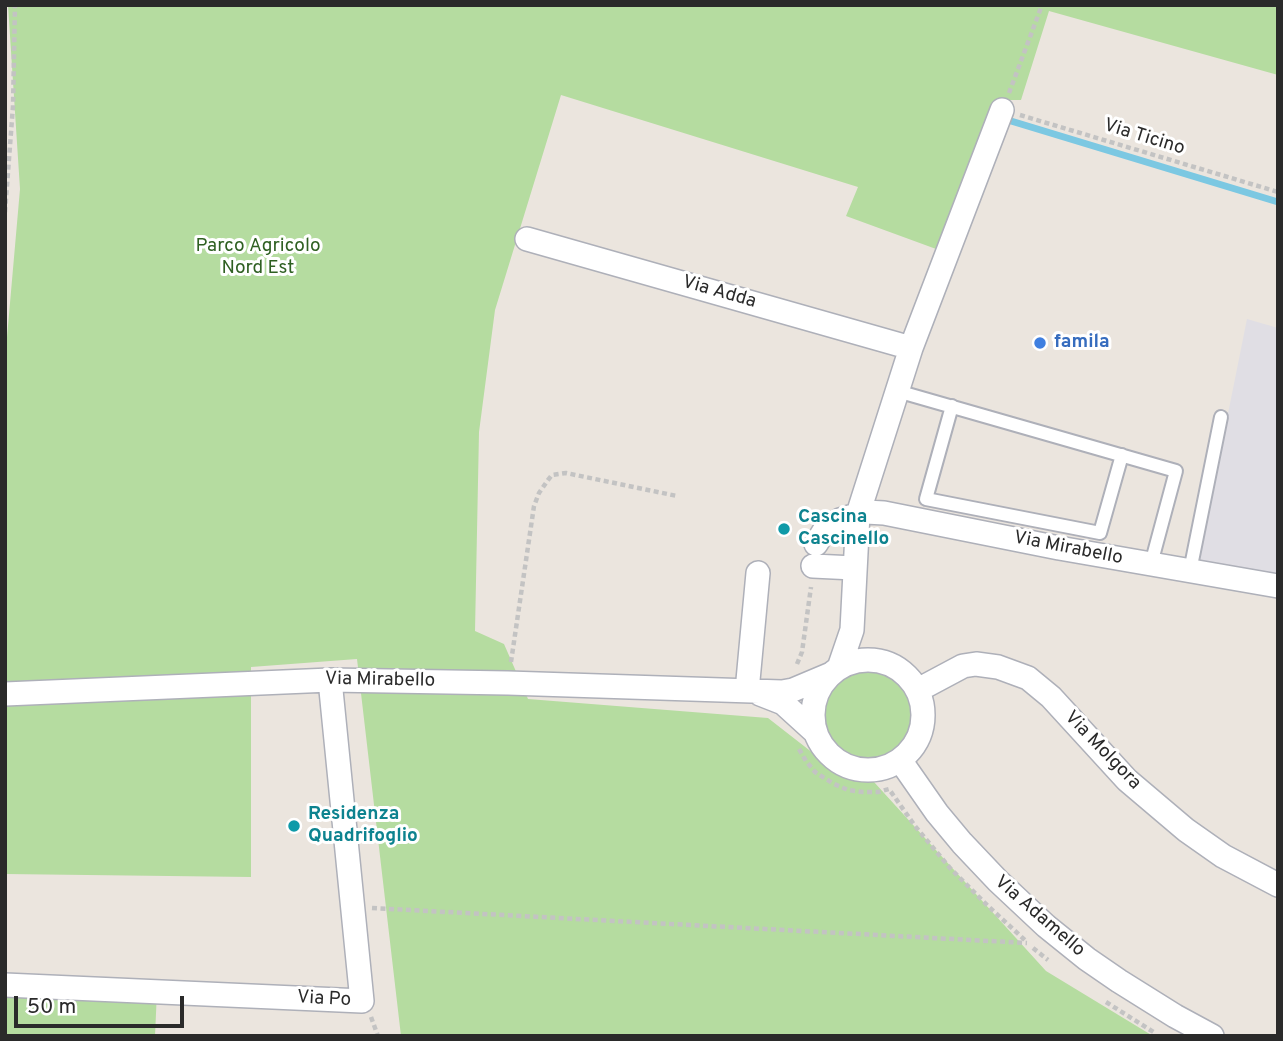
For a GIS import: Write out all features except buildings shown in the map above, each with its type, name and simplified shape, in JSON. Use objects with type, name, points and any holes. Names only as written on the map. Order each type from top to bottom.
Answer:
[{"type":"street","points":[[852,610],[860,633],[886,662],[905,673],[918,690],[923,710],[921,731],[911,750],[900,760],[880,769],[854,769],[844,765],[820,743],[805,737],[813,719],[819,690],[835,671],[852,629],[852,610],[854,568],[858,514],[911,348],[1002,110]]},
{"type":"street","name":"Via Adda","points":[[527,239],[911,348]]},
{"type":"street","name":"Via Mirabello","points":[[815,555],[824,531],[836,522],[866,512],[884,513],[1059,548],[1278,586]]},
{"type":"street","points":[[815,555],[854,568]]},
{"type":"street","points":[[751,691],[758,573]]},
{"type":"street","points":[[835,671],[859,660],[886,662]]},
{"type":"street","name":"Via Molgora","points":[[918,690],[963,666],[976,664],[1003,668],[1028,678],[1051,697],[1127,780],[1200,841],[1278,885]]},
{"type":"street","name":"Via Mirabello","points":[[5,694],[330,680],[789,691],[835,671]]},
{"type":"street","name":"Via Po","points":[[5,985],[362,1001],[330,680]]},
{"type":"street","name":"Via Mirabello","points":[[751,691],[783,703],[805,737]]},
{"type":"street","name":"Via Adamello","points":[[900,760],[962,843],[1046,926],[1119,981],[1212,1036]]},
{"type":"lane","points":[[897,391],[1176,471],[1151,564]]},
{"type":"lane","points":[[951,406],[926,499],[1100,533],[1122,455]]},
{"type":"lane","points":[[1190,571],[1221,417]]},
{"type":"path","points":[[5,212],[13,106],[15,5]]},
{"type":"path","points":[[1002,110],[1042,5]]},
{"type":"path","name":"Via Ticino","points":[[1002,110],[1278,192]]},
{"type":"path","points":[[508,683],[534,506],[539,493],[552,475],[565,473],[677,496]]},
{"type":"path","points":[[793,668],[802,652],[815,555]]},
{"type":"path","points":[[805,737],[802,754],[821,777],[848,790],[878,792],[889,789],[950,868],[1049,960]]},
{"type":"path","points":[[352,907],[1028,943]]},
{"type":"path","points":[[1103,1000],[1160,1036]]},
{"type":"shaded area","points":[[1247,319],[1278,328],[1278,578],[1198,563]]},
{"type":"green space","name":"Parco Agricolo Nord Est","points":[[8,5],[1278,5],[1278,75],[1049,11],[1021,100],[997,100],[947,253],[846,216],[858,187],[561,95],[495,310],[479,432],[475,631],[504,644],[528,699],[768,718],[836,771],[874,782],[1046,971],[1153,1036],[401,1036],[357,659],[251,667],[251,877],[5,874],[5,360],[20,189]]},
{"type":"green space","points":[[860,672],[876,672],[899,684],[908,698],[911,715],[908,732],[899,746],[876,758],[860,758],[844,751],[832,739],[825,723],[825,707],[832,691],[844,679]]},
{"type":"green space","points":[[5,985],[157,991],[155,1036],[5,1036]]},
{"type":"waterway","points":[[1011,121],[1278,202]]},
{"type":"place","name":"famila","points":[[1040,343]]},
{"type":"place","name":"Cascina Cascinello","points":[[784,529]]},
{"type":"place","name":"Residenza Quadrifoglio","points":[[294,826]]}]
